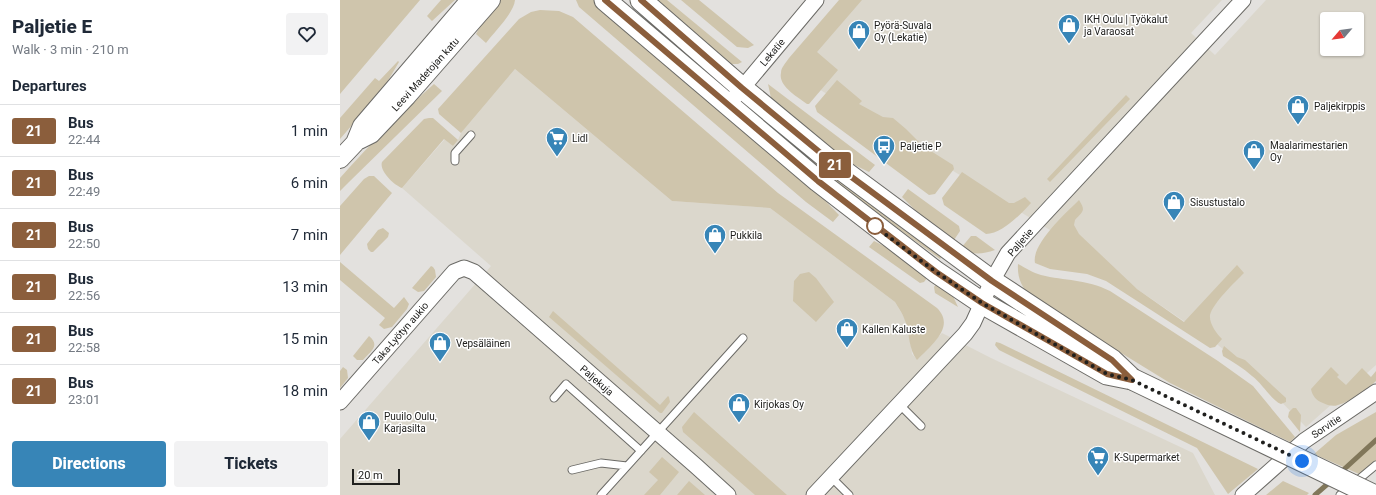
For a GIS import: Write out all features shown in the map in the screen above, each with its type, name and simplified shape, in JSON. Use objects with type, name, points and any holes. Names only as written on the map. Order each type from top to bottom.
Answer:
[{"type":"main road","points":[[606,0],[818,181],[936,272],[982,303],[1107,374],[1132,380],[1373,495]]},
{"type":"main road","points":[[641,0],[742,88],[834,164],[992,281],[1112,360],[1132,380]]},
{"type":"street","name":"Leevi Madetojan katu","points":[[355,143],[362,126],[470,0]]},
{"type":"street","name":"Leevi Madetojan katu","points":[[340,159],[355,143],[371,134],[407,96],[491,0]]},
{"type":"street","name":"Lekatie","points":[[728,105],[816,0]]},
{"type":"street","name":"Paljetie","points":[[814,495],[965,334],[1008,253],[1243,0]]},
{"type":"street","name":"Taka-Lyötyn aukio","points":[[340,402],[454,272],[464,268]]},
{"type":"street","name":"Paljekuja","points":[[464,268],[474,272],[728,495]]},
{"type":"street","name":"Sorvitie","points":[[1242,495],[1304,441],[1376,392]]},
{"type":"lane","points":[[454,161],[455,153],[471,135]]},
{"type":"lane","points":[[601,495],[743,338]]},
{"type":"lane","points":[[554,398],[566,384],[641,451]]},
{"type":"lane","points":[[899,404],[921,426]]},
{"type":"lane","points":[[572,470],[601,463],[627,466]]},
{"type":"lane","points":[[1340,495],[1376,465]]},
{"type":"lane","points":[[831,477],[849,495]]},
{"type":"shaded area","points":[[340,0],[420,0],[340,94]]},
{"type":"shaded area","points":[[441,0],[455,0],[432,21],[427,16]]},
{"type":"shaded area","points":[[499,0],[515,0],[511,11],[486,43],[476,34],[488,12]]},
{"type":"shaded area","points":[[576,0],[595,0],[804,179],[839,215],[833,222],[806,202],[579,7]]},
{"type":"shaded area","points":[[650,0],[667,0],[742,62],[738,64],[724,64]]},
{"type":"shaded area","points":[[681,0],[699,0],[754,45],[748,48],[737,47]]},
{"type":"shaded area","points":[[839,0],[862,0],[817,52],[838,70],[809,104],[807,104],[786,87],[781,78],[781,71],[789,58]]},
{"type":"shaded area","points":[[846,0],[1222,0],[1191,33],[1215,55],[1266,0],[1376,0],[1376,365],[1306,427],[1256,376],[1213,341],[1050,230],[786,69]]},
{"type":"shaded area","points":[[540,10],[559,11],[573,17],[778,193],[937,308],[942,315],[944,322],[943,329],[939,336],[917,360],[912,351],[904,318],[895,302],[770,208],[672,201],[515,69],[461,133],[439,114],[438,109],[519,19],[531,12]]},
{"type":"shaded area","points":[[398,61],[399,62],[383,89],[340,139],[340,118],[375,78],[379,81]]},
{"type":"shaded area","points":[[515,69],[672,201],[770,208],[895,302],[905,319],[912,354],[917,359],[942,333],[991,358],[1193,453],[1215,495],[340,495],[340,439],[491,266],[402,188],[445,139],[453,146],[461,133]]},
{"type":"shaded area","points":[[837,80],[862,101],[859,104],[883,117],[893,118],[923,146],[953,165],[954,169],[935,194],[929,195],[817,112],[815,106]]},
{"type":"shaded area","points":[[434,84],[442,91],[340,191],[340,178],[409,107]]},
{"type":"shaded area","points":[[768,84],[875,165],[869,172],[838,157],[774,103],[771,98]]},
{"type":"shaded area","points":[[1126,95],[1130,99],[1050,182],[1047,179]]},
{"type":"shaded area","points":[[433,118],[458,140],[453,146],[444,139],[402,188],[391,181],[383,169],[382,162],[424,119]]},
{"type":"shaded area","points":[[768,120],[944,253],[940,259],[841,187],[766,125]]},
{"type":"shaded area","points":[[962,172],[1009,203],[1014,203],[1025,197],[1031,203],[1017,218],[1005,227],[998,231],[986,234],[944,205],[942,198]]},
{"type":"shaded area","points":[[369,176],[374,176],[392,193],[340,255],[340,206],[364,179]]},
{"type":"shaded area","points":[[908,189],[959,226],[960,231],[952,243],[927,222],[902,197]]},
{"type":"shaded area","points":[[1079,200],[1083,211],[1075,220],[1074,225],[1079,234],[1137,289],[1184,322],[1237,265],[1244,273],[1215,305],[1210,315],[1212,325],[1222,339],[1215,347],[1210,348],[1106,281],[1087,274],[1050,269],[1035,263],[1035,255],[1044,238]]},
{"type":"shaded area","points":[[383,228],[389,233],[388,237],[373,252],[371,252],[368,249],[367,244],[378,230]]},
{"type":"shaded area","points":[[971,236],[976,236],[995,250],[978,254],[965,251],[961,248]]},
{"type":"shaded area","points":[[874,241],[906,257],[930,274],[924,282],[920,283],[869,247]]},
{"type":"shaded area","points":[[340,262],[394,308],[404,297],[409,304],[407,309],[392,327],[384,329],[379,325],[385,318],[340,280]]},
{"type":"shaded area","points":[[1018,264],[1041,275],[1084,282],[1110,291],[1218,361],[1253,386],[1295,437],[1290,442],[1170,383],[1030,297],[1018,274]]},
{"type":"shaded area","points":[[431,266],[435,270],[436,277],[424,291],[418,292],[412,288]]},
{"type":"shaded area","points":[[809,272],[816,278],[834,302],[816,322],[793,301],[794,281],[800,274]]},
{"type":"shaded area","points":[[938,281],[952,294],[958,307],[935,293],[934,287]]},
{"type":"shaded area","points":[[553,311],[660,405],[668,396],[670,402],[662,413],[660,413],[549,317]]},
{"type":"shaded area","points":[[369,336],[374,343],[373,349],[363,360],[357,360],[353,356]]},
{"type":"shaded area","points":[[996,342],[1258,469],[1228,494],[1197,448],[999,350],[995,345]]},
{"type":"shaded area","points":[[1224,346],[1237,357],[1245,360],[1286,398],[1286,402],[1281,404],[1277,402],[1256,379],[1223,356],[1222,351]]},
{"type":"shaded area","points":[[343,367],[347,370],[348,378],[340,388],[340,371]]},
{"type":"shaded area","points":[[1331,367],[1339,375],[1337,377],[1346,385],[1362,368],[1371,377],[1376,371],[1376,381],[1348,401],[1336,406],[1328,405],[1316,399],[1313,396],[1311,389]]},
{"type":"shaded area","points":[[1293,408],[1296,408],[1301,415],[1300,432],[1288,417],[1289,412]]},
{"type":"shaded area","points":[[694,412],[787,495],[755,495],[683,432],[682,427]]},
{"type":"shaded area","points":[[1376,412],[1376,461],[1359,474],[1314,454],[1336,435]]},
{"type":"shaded area","points":[[662,457],[679,472],[660,495],[644,495],[658,480],[649,472]]},
{"type":"shaded area","points":[[689,481],[705,495],[677,495]]},
{"type":"shaded area","points":[[1283,481],[1309,493],[1307,495],[1266,495]]},
{"type":"waterway","points":[[1340,473],[1376,440]]},
{"type":"waterway","points":[[1315,495],[1331,481]]},
{"type":"bus line","name":"21","points":[[605,0],[818,181],[869,222],[936,272],[982,303],[1107,374],[1132,380],[1112,360],[992,281],[834,164],[742,88],[641,0]]},
{"type":"place","name":"IKH Oulu | Työkalut ja Varaosat","points":[[1069,44]]},
{"type":"place","name":"Pyörä-Suvala Oy (Lekatie)","points":[[859,50]]},
{"type":"place","name":"Paljekirppis","points":[[1298,126]]},
{"type":"place","name":"Lidl","points":[[557,158]]},
{"type":"place","name":"Paljetie P","points":[[884,166]]},
{"type":"place","name":"Maalarimestarien Oy","points":[[1254,170]]},
{"type":"place","name":"Sisustustalo","points":[[1174,222]]},
{"type":"place","name":"Pukkila","points":[[715,254]]},
{"type":"place","name":"Kallen Kaluste","points":[[847,348]]},
{"type":"place","name":"Vepsäläinen","points":[[440,362]]},
{"type":"place","name":"Kirjokas Oy","points":[[739,424]]},
{"type":"place","name":"Puuilo Oulu, Karjasilta","points":[[369,442]]},
{"type":"place","name":"K-Supermarket","points":[[1098,476]]},
{"type":"route","points":[[875,226],[869,222],[936,272],[982,303],[1107,374],[1132,380],[1302,461]]}]
